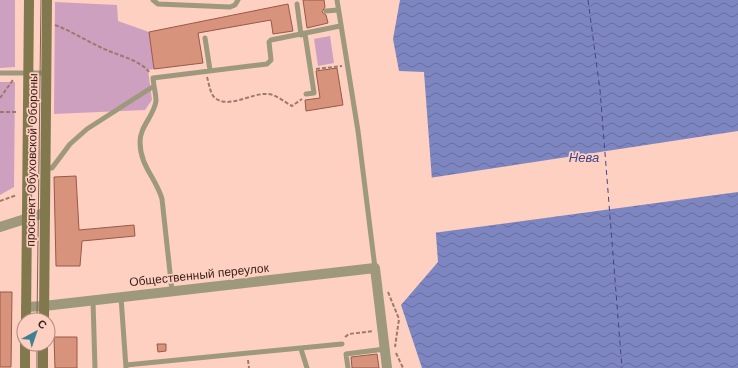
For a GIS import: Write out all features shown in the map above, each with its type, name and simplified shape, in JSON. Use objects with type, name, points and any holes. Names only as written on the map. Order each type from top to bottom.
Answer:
[{"type":"main road","name":"проспект Обуховской Обороны","points":[[26,312],[27,218],[24,73],[29,0]]},
{"type":"main road","name":"проспект Обуховской Обороны","points":[[44,312],[44,168],[47,0]]},
{"type":"main road","points":[[25,352],[25,368]]},
{"type":"main road","points":[[43,352],[43,368]]},
{"type":"street","points":[[0,227],[44,213]]},
{"type":"street","name":"Общественный переулок","points":[[26,307],[375,268]]},
{"type":"street","points":[[375,268],[387,368]]},
{"type":"lane","points":[[153,0],[158,4],[230,7],[238,0]]},
{"type":"lane","points":[[337,0],[358,131],[375,268]]},
{"type":"lane","points":[[297,4],[311,70],[314,93],[306,94]]},
{"type":"lane","points":[[326,11],[338,10]]},
{"type":"lane","points":[[299,18],[306,17]]},
{"type":"lane","points":[[172,291],[162,199],[159,190],[143,163],[139,141],[145,123],[156,102],[153,78],[267,64],[271,60],[268,42],[271,40],[340,26]]},
{"type":"lane","points":[[205,38],[210,70]]},
{"type":"lane","points":[[0,73],[46,73]]},
{"type":"lane","points":[[44,168],[52,168],[70,144],[87,129],[154,86]]},
{"type":"lane","points":[[121,297],[126,367],[301,349],[343,342]]},
{"type":"lane","points":[[93,300],[95,368]]},
{"type":"lane","points":[[301,349],[307,368]]},
{"type":"lane","points":[[348,368],[346,354],[385,349]]},
{"type":"path","points":[[57,25],[99,47],[147,68],[153,78]]},
{"type":"path","points":[[311,70],[347,65]]},
{"type":"path","points":[[203,71],[212,94],[215,98],[222,101],[230,102],[250,95],[266,94],[278,97],[292,106],[300,102],[306,94]]},
{"type":"path","points":[[0,98],[24,73]]},
{"type":"path","points":[[0,112],[18,112]]},
{"type":"path","points":[[0,202],[17,195]]},
{"type":"path","points":[[387,288],[399,318],[395,350],[403,368]]},
{"type":"path","points":[[343,342],[349,334],[382,330]]},
{"type":"shaded area","points":[[0,0],[15,0],[15,67],[0,68]]},
{"type":"shaded area","points":[[55,2],[117,5],[118,21],[149,32],[154,69],[148,70],[152,100],[145,110],[54,114]]},
{"type":"shaded area","points":[[330,36],[334,63],[318,66],[314,39]]},
{"type":"shaded area","points":[[0,82],[15,82],[14,187],[0,195]]},
{"type":"water","name":"Нева","points":[[400,0],[738,0],[738,368],[422,368],[401,305],[438,262],[424,72],[399,71],[393,39]]},
{"type":"pier","points":[[738,131],[738,192],[433,233],[429,178]]},
{"type":"building","points":[[303,0],[324,0],[325,7],[322,12],[326,15],[328,23],[307,28]]},
{"type":"building","points":[[288,4],[293,31],[273,34],[271,20],[198,33],[203,63],[154,69],[149,32]]},
{"type":"building","points":[[337,68],[343,105],[306,111],[305,100],[320,98],[316,71]]},
{"type":"building","points":[[76,176],[79,230],[134,225],[135,236],[82,241],[80,266],[56,266],[54,177]]},
{"type":"building","points":[[0,292],[12,292],[11,367],[0,367]]},
{"type":"building","points":[[56,337],[77,337],[77,368],[55,368]]},
{"type":"building","points":[[157,344],[166,344],[166,351],[158,352]]},
{"type":"building","points":[[377,354],[379,368],[352,368],[351,357]]},
{"type":"ferry route","points":[[588,0],[600,90],[622,368]]},
{"type":"tram line","points":[[37,312],[41,0]]},
{"type":"tram line","points":[[37,352],[37,368]]}]
